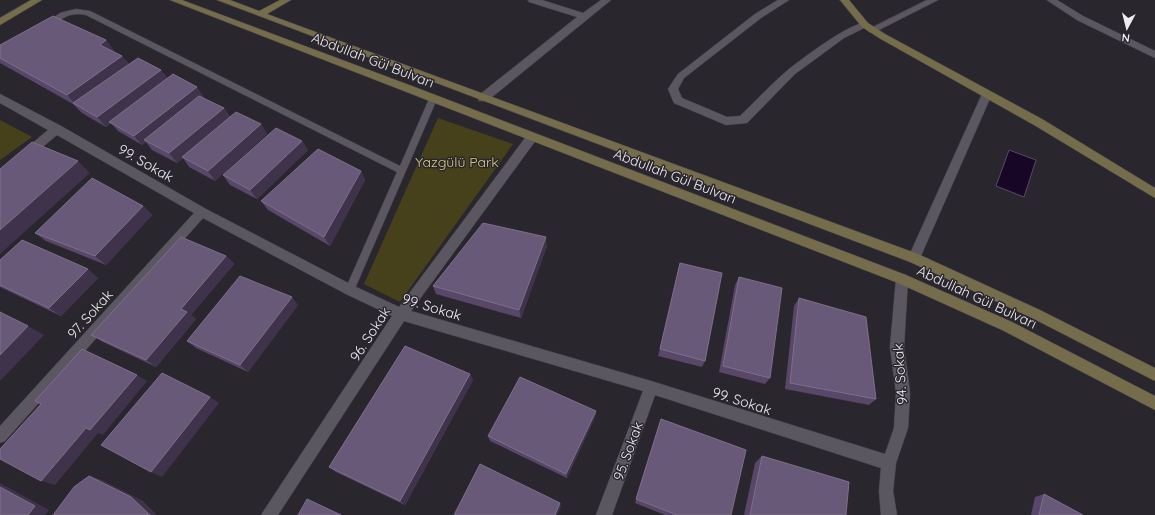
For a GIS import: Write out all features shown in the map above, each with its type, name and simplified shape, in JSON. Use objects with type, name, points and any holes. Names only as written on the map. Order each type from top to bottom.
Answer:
[{"type":"main road","points":[[0,19],[22,0]]},
{"type":"main road","points":[[0,22],[38,0]]},
{"type":"main road","name":"Abdullah Gül Bulvarı","points":[[174,0],[902,279],[1007,326],[1155,403]]},
{"type":"main road","name":"Abdullah Gül Bulvarı","points":[[221,0],[914,258],[998,295],[1098,343],[1155,375]]},
{"type":"main road","points":[[260,14],[287,0]]},
{"type":"main road","points":[[844,0],[868,27],[1038,122],[1155,194]]},
{"type":"street","points":[[532,0],[584,16]]},
{"type":"street","points":[[483,98],[504,83],[584,16],[607,0]]},
{"type":"street","points":[[785,0],[758,16],[681,76],[673,89],[678,100],[726,121],[743,120],[792,72],[841,36],[868,27],[934,0]]},
{"type":"street","points":[[1051,0],[1080,18],[1155,54]]},
{"type":"street","points":[[914,258],[987,94]]},
{"type":"street","name":"99. Sokak","points":[[0,98],[202,212],[350,290],[401,314],[651,387],[889,463]]},
{"type":"street","points":[[0,176],[57,129]]},
{"type":"street","name":"96. Sokak","points":[[269,515],[401,314],[532,137]]},
{"type":"street","name":"97. Sokak","points":[[0,436],[202,212]]},
{"type":"street","name":"94. Sokak","points":[[889,515],[886,491],[889,463],[901,428],[903,393],[897,347],[902,279]]},
{"type":"street","name":"95. Sokak","points":[[604,515],[651,387]]},
{"type":"lane","points":[[40,28],[67,12],[77,10],[88,13],[401,170]]},
{"type":"lane","points":[[350,290],[433,99]]},
{"type":"green space","name":"Yazgülü Park","points":[[438,118],[513,144],[400,302],[364,284]]},
{"type":"green space","points":[[0,120],[32,137],[0,160]]},
{"type":"shaded area","points":[[1009,150],[1036,160],[1024,197],[996,186]]},
{"type":"building","points":[[53,16],[106,40],[100,45],[122,56],[67,95],[0,58],[0,45]]},
{"type":"building","points":[[138,58],[161,70],[97,117],[73,103]]},
{"type":"building","points":[[173,74],[197,87],[134,136],[109,122]]},
{"type":"building","points":[[199,96],[224,108],[169,153],[144,140]]},
{"type":"building","points":[[236,112],[261,124],[208,171],[182,157]]},
{"type":"building","points":[[276,128],[302,141],[250,190],[223,175]]},
{"type":"building","points":[[32,142],[78,161],[0,230],[0,169]]},
{"type":"building","points":[[318,149],[361,171],[324,237],[261,201]]},
{"type":"building","points":[[92,178],[143,206],[95,256],[35,233]]},
{"type":"building","points":[[483,223],[546,237],[519,310],[433,286]]},
{"type":"building","points":[[181,237],[226,256],[181,309],[187,312],[146,360],[91,335]]},
{"type":"building","points":[[22,240],[88,269],[49,308],[0,285],[0,260]]},
{"type":"building","points":[[680,263],[722,273],[705,361],[660,349]]},
{"type":"building","points":[[240,276],[292,297],[240,365],[187,341]]},
{"type":"building","points":[[739,277],[782,288],[770,378],[723,366]]},
{"type":"building","points":[[799,298],[866,317],[876,399],[790,383]]},
{"type":"building","points":[[0,312],[28,326],[0,355]]},
{"type":"building","points":[[405,346],[470,374],[400,501],[329,467]]},
{"type":"building","points":[[82,349],[137,375],[90,430],[86,428],[41,481],[0,459],[0,449],[41,404],[35,401]]},
{"type":"building","points":[[162,373],[210,397],[151,472],[101,445]]},
{"type":"building","points":[[520,377],[596,411],[566,474],[488,436]]},
{"type":"building","points":[[661,419],[746,450],[731,515],[677,515],[636,499]]},
{"type":"building","points":[[762,456],[849,482],[846,515],[750,515]]},
{"type":"building","points":[[480,464],[560,503],[555,515],[454,515]]},
{"type":"building","points":[[89,476],[131,497],[150,515],[53,515],[74,487]]},
{"type":"building","points":[[0,487],[35,506],[28,515],[0,515]]},
{"type":"building","points":[[1044,494],[1083,515],[1039,515]]},
{"type":"building","points":[[307,499],[341,515],[298,515]]}]
